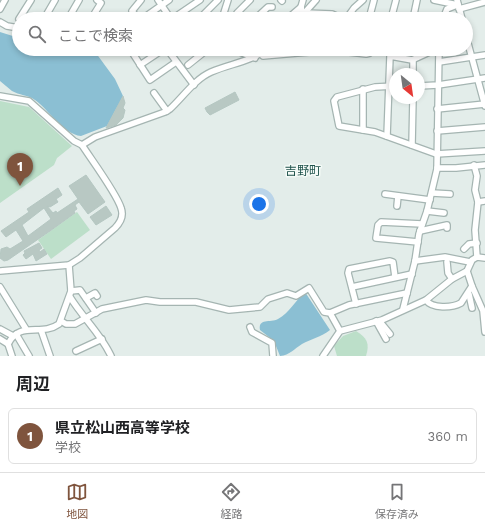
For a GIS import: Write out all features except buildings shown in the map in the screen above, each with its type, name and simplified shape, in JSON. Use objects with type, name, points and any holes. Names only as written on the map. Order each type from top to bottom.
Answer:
[{"type":"street","points":[[0,9],[5,0]]},
{"type":"street","points":[[23,12],[31,0]]},
{"type":"street","points":[[48,12],[56,0]]},
{"type":"street","points":[[72,12],[79,0]]},
{"type":"street","points":[[95,12],[101,3],[97,0]]},
{"type":"street","points":[[133,12],[141,0]]},
{"type":"street","points":[[158,0],[166,12]]},
{"type":"street","points":[[152,12],[170,0]]},
{"type":"street","points":[[182,12],[200,0]]},
{"type":"street","points":[[224,12],[228,0]]},
{"type":"street","points":[[238,12],[250,0]]},
{"type":"street","points":[[295,12],[301,7],[303,0]]},
{"type":"street","points":[[306,12],[316,0]]},
{"type":"street","points":[[351,12],[363,0]]},
{"type":"street","points":[[371,12],[374,0]]},
{"type":"street","points":[[394,12],[396,0]]},
{"type":"street","points":[[415,12],[417,0]]},
{"type":"street","points":[[434,0],[458,5]]},
{"type":"street","points":[[205,12],[214,1]]},
{"type":"street","points":[[446,12],[447,9],[458,5],[485,2]]},
{"type":"street","points":[[262,12],[268,6],[272,7]]},
{"type":"street","points":[[301,7],[303,12]]},
{"type":"street","points":[[0,22],[12,26]]},
{"type":"street","points":[[439,62],[485,55]]},
{"type":"street","points":[[135,56],[150,80],[176,62]]},
{"type":"street","points":[[140,65],[155,56]]},
{"type":"street","points":[[171,56],[194,85]]},
{"type":"street","points":[[188,65],[199,56]]},
{"type":"street","points":[[250,56],[255,58]]},
{"type":"street","points":[[82,145],[95,137],[167,111],[194,85],[211,72],[258,56]]},
{"type":"street","points":[[387,136],[390,56],[413,60],[421,56]]},
{"type":"street","points":[[403,309],[416,261],[420,231],[432,193],[437,168],[436,154],[439,56]]},
{"type":"street","points":[[438,109],[485,105],[471,57]]},
{"type":"street","points":[[413,60],[413,68]]},
{"type":"street","points":[[425,86],[485,78]]},
{"type":"street","points":[[388,86],[363,89],[337,97],[334,101],[339,126],[375,132],[436,154],[485,151]]},
{"type":"street","points":[[363,89],[363,130]]},
{"type":"street","points":[[154,93],[167,111]]},
{"type":"street","points":[[0,96],[29,101],[68,136],[82,145],[119,202],[122,214],[119,224],[115,228],[80,258],[69,265],[0,271]]},
{"type":"street","points":[[412,145],[413,104]]},
{"type":"street","points":[[437,131],[485,127]]},
{"type":"street","points":[[474,165],[477,176],[475,190],[478,202],[475,230],[477,257]]},
{"type":"street","points":[[437,168],[485,165]]},
{"type":"street","points":[[432,193],[450,194]]},
{"type":"street","points":[[385,194],[430,200]]},
{"type":"street","points":[[396,206],[398,196]]},
{"type":"street","points":[[478,202],[485,201]]},
{"type":"street","points":[[427,211],[444,213]]},
{"type":"street","points":[[418,242],[376,238],[378,226],[381,222],[422,224]]},
{"type":"street","points":[[420,231],[447,225],[448,228]]},
{"type":"street","points":[[464,249],[469,244],[477,242]]},
{"type":"street","points":[[416,261],[446,257],[470,262]]},
{"type":"street","points":[[485,258],[477,257],[470,262],[467,271],[472,286],[484,311],[485,332]]},
{"type":"street","points":[[356,304],[348,271],[352,268],[390,261],[393,262],[395,277]]},
{"type":"street","points":[[446,262],[448,273],[452,279]]},
{"type":"street","points":[[12,356],[3,343],[26,329],[50,329],[61,320],[71,291],[69,265]]},
{"type":"street","points":[[323,356],[340,331],[378,321],[426,300],[452,279],[467,271]]},
{"type":"street","points":[[352,287],[412,274]]},
{"type":"street","points":[[426,300],[429,304],[434,306],[458,305],[469,294],[472,286]]},
{"type":"street","points":[[0,287],[26,329]]},
{"type":"street","points":[[61,320],[70,325],[86,319],[102,309],[146,300],[160,302],[196,302],[229,310],[254,308],[260,307],[268,299],[283,293],[287,292],[296,296],[309,288],[324,312],[330,313],[356,304],[407,293]]},
{"type":"street","points":[[71,291],[80,290],[96,313]]},
{"type":"street","points":[[86,298],[95,292],[97,296]]},
{"type":"street","points":[[469,294],[472,308]]},
{"type":"street","points":[[70,297],[102,339],[109,355]]},
{"type":"street","points":[[330,313],[340,331]]},
{"type":"street","points":[[378,321],[388,337]]},
{"type":"street","points":[[250,327],[252,332],[272,343],[273,356]]},
{"type":"street","points":[[0,329],[15,335],[29,356]]},
{"type":"street","points":[[41,330],[50,356]]},
{"type":"street","points":[[76,351],[87,349],[102,339]]},
{"type":"green space","points":[[0,101],[29,107],[72,146],[57,158],[54,165],[0,203]]},
{"type":"green space","points":[[77,212],[90,230],[51,259],[38,240]]},
{"type":"green space","points":[[356,331],[367,341],[368,348],[366,356],[337,356],[334,346],[343,336]]},
{"type":"water","points":[[0,32],[12,36],[12,56],[98,56],[115,79],[123,96],[107,126],[81,136],[68,131],[35,100],[12,91],[0,81]]},
{"type":"water","points":[[305,292],[330,330],[302,344],[289,353],[280,356],[274,341],[260,330],[260,326],[263,322],[275,320],[282,316]]},
{"type":"place","name":"県立松山西高等学校","points":[[20,186]]},
{"type":"district","name":"吉野町","points":[[303,171]]}]
